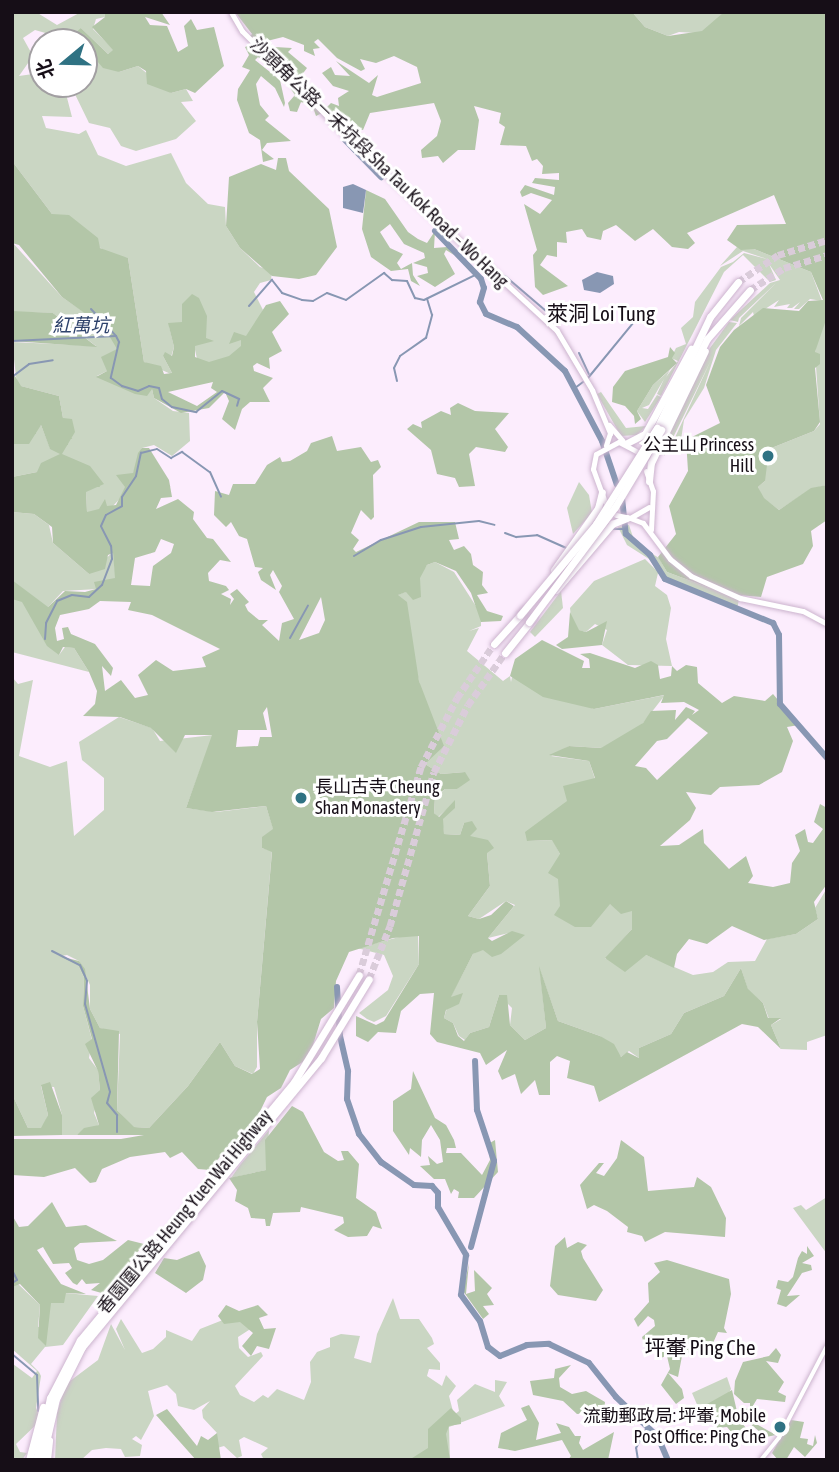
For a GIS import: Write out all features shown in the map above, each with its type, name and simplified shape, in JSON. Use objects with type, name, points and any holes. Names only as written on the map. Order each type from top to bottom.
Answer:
[{"type":"highway","points":[[626,443],[645,434],[720,302],[738,282]]},
{"type":"highway","points":[[505,653],[615,507],[715,328],[750,290]]},
{"type":"highway","points":[[649,481],[650,465],[689,392],[715,328]]},
{"type":"highway","points":[[494,644],[583,543],[659,429],[702,334]]},
{"type":"highway","points":[[520,615],[600,505],[602,492]]},
{"type":"highway","points":[[529,622],[609,527],[626,518]]},
{"type":"highway","name":"香園圍公路 Heung Yuen Wai Highway","points":[[267,1119],[307,1064],[359,975]]},
{"type":"highway","name":"香園圍公路 Heung Yuen Wai Highway","points":[[60,1381],[80,1340],[343,1027],[369,979]]},
{"type":"highway","points":[[29,1460],[60,1381]]},
{"type":"highway","points":[[36,1460],[49,1409],[60,1381]]},
{"type":"highway","points":[[41,1460],[49,1409]]},
{"type":"highway","points":[[47,1460],[49,1409]]},
{"type":"main road","name":"沙頭角公路－禾坑段 Sha Tau Kok Road – Wo Hang","points":[[231,12],[242,31],[367,156],[553,326],[587,379],[601,413],[609,443]]},
{"type":"main road","name":"沙頭角公路－禾坑段 Sha Tau Kok Road – Wo Hang","points":[[601,413],[626,443],[638,452]]},
{"type":"main road","points":[[606,502],[593,470],[595,458],[609,443],[626,443]]},
{"type":"main road","points":[[646,471],[652,533]]},
{"type":"main road","points":[[626,518],[650,505]]},
{"type":"main road","points":[[626,518],[652,533],[667,556],[691,576],[740,598],[809,613],[827,624]]},
{"type":"street","points":[[761,1460],[779,1438],[827,1346]]},
{"type":"green space","points":[[12,12],[36,12],[57,25],[81,12],[104,12],[105,17],[96,19],[93,28],[28,28],[28,35],[23,38],[28,47],[28,63],[19,76],[28,75],[28,98],[67,98],[72,117],[42,116],[46,128],[79,134],[86,130],[98,155],[126,166],[171,153],[186,183],[208,204],[225,207],[226,226],[240,248],[260,267],[272,271],[271,280],[260,283],[254,292],[263,310],[244,348],[219,363],[198,363],[187,315],[184,324],[169,326],[174,347],[171,357],[163,356],[173,375],[144,362],[128,258],[112,256],[52,214],[12,161]]},
{"type":"green space","points":[[104,12],[161,12],[170,25],[145,17],[150,25],[167,26],[178,52],[188,46],[184,26],[191,19],[197,30],[214,27],[224,66],[195,93],[186,89],[171,93],[147,84],[146,71],[138,66],[119,72],[103,68],[98,62],[98,44],[108,54],[113,50],[98,34],[98,28],[92,27],[105,17]]},
{"type":"green space","points":[[235,12],[632,12],[645,27],[668,36],[702,31],[724,12],[827,12],[827,317],[815,352],[820,354],[820,364],[815,368],[820,422],[814,431],[769,449],[765,481],[758,487],[764,498],[779,510],[811,488],[827,485],[827,520],[811,531],[813,546],[803,564],[767,577],[761,597],[726,594],[667,572],[658,557],[676,534],[669,506],[688,471],[686,440],[720,423],[706,385],[720,347],[734,330],[763,308],[799,311],[808,301],[823,300],[811,272],[754,249],[741,250],[727,240],[737,225],[786,224],[774,195],[687,233],[695,243],[688,249],[672,247],[653,229],[635,241],[616,225],[603,231],[601,240],[587,237],[582,229],[566,232],[567,243],[557,242],[557,257],[547,255],[540,265],[568,286],[543,295],[535,287],[533,255],[537,250],[524,204],[540,214],[552,200],[531,193],[522,197],[520,192],[525,185],[554,195],[555,187],[532,183],[535,178],[559,180],[559,173],[542,174],[543,166],[537,159],[532,161],[526,146],[500,145],[505,127],[499,123],[501,113],[474,106],[479,120],[475,150],[458,150],[443,163],[438,156],[422,158],[421,150],[437,136],[441,121],[434,103],[370,113],[363,130],[353,129],[356,135],[326,108],[331,103],[339,106],[338,98],[349,91],[333,86],[322,73],[331,67],[335,75],[350,76],[336,61],[369,83],[378,75],[372,95],[377,97],[421,83],[417,67],[394,56],[376,63],[360,59],[365,69],[361,71],[337,58],[318,39],[314,42],[320,48],[313,49],[315,56],[304,51],[304,45],[283,37],[267,41],[271,55],[249,37],[252,34]]},
{"type":"green space","points":[[632,12],[724,12],[709,28],[712,34],[679,32],[668,36],[645,27]]},
{"type":"green space","points":[[98,34],[114,50],[108,54],[98,44]]},
{"type":"green space","points":[[252,44],[322,113],[316,116],[313,107],[301,102],[297,112],[290,111],[288,103],[295,95],[280,74],[258,57],[255,60],[280,80],[285,103],[284,107],[275,88],[261,76],[256,84],[260,105],[269,116],[265,120],[291,141],[267,143],[262,150],[274,159],[263,162],[260,140],[249,133],[237,100],[238,89],[250,70],[242,67],[249,55],[245,47]]},
{"type":"green space","points":[[275,47],[292,48],[288,52],[307,68],[301,76],[306,86],[303,90],[278,60],[282,54]]},
{"type":"green space","points":[[98,55],[119,72],[138,66],[171,93],[186,89],[193,101],[181,102],[196,121],[176,139],[136,151],[121,146],[110,128],[89,123],[77,98],[98,98]]},
{"type":"green space","points":[[278,158],[286,158],[289,171],[329,209],[337,247],[316,275],[299,279],[272,276],[240,248],[226,226],[229,177],[261,164],[276,170]]},
{"type":"green space","points":[[12,161],[52,214],[69,215],[98,238],[100,248],[128,258],[144,362],[161,366],[164,374],[172,373],[163,356],[165,352],[172,356],[174,347],[168,323],[182,322],[182,304],[192,294],[199,298],[207,316],[206,338],[214,341],[195,346],[195,357],[209,362],[229,356],[241,346],[241,340],[229,344],[234,332],[246,336],[266,305],[280,301],[289,314],[272,332],[282,351],[269,358],[270,369],[257,363],[253,366],[254,371],[273,378],[263,388],[270,402],[250,402],[242,409],[235,430],[222,419],[229,401],[225,392],[209,408],[181,413],[154,398],[152,389],[147,396],[135,394],[96,377],[107,371],[101,357],[117,349],[104,327],[62,297],[19,245],[12,243]],"holes":[[[213,382],[211,388],[217,392],[197,406],[168,392]]]},
{"type":"green space","points":[[366,190],[385,199],[408,232],[418,239],[427,243],[435,231],[434,248],[447,247],[454,255],[446,250],[444,254],[455,274],[435,287],[417,276],[428,273],[427,267],[413,263],[425,258],[424,253],[404,244],[390,224],[380,232],[390,248],[403,254],[397,263],[401,269],[412,263],[413,275],[420,286],[411,281],[408,269],[391,271],[371,257],[362,229]]},
{"type":"green space","points":[[12,242],[62,297],[104,326],[120,349],[107,371],[97,376],[152,389],[154,398],[173,411],[189,413],[190,441],[172,456],[154,445],[142,448],[127,491],[112,507],[87,514],[86,492],[37,472],[12,477],[12,443],[41,425],[50,448],[63,418],[59,396],[17,385],[12,342],[96,346],[53,313],[12,312]]},
{"type":"green space","points":[[737,247],[754,249],[811,272],[822,301],[810,299],[799,309],[794,309],[800,302],[792,308],[787,308],[790,304],[774,307],[779,300],[754,316],[753,312],[739,326],[741,318],[776,283],[739,318],[738,322],[730,320],[770,283],[780,280],[769,264],[776,280],[770,282],[743,255],[724,272],[661,396],[657,394],[664,379],[649,405],[642,408],[648,409],[657,395],[661,397],[645,422],[637,411],[653,385],[670,370],[666,377],[678,361],[671,358],[676,348],[686,344],[681,328],[693,317],[695,302],[721,267],[744,253],[767,259],[743,251],[720,266]]},
{"type":"green space","points":[[12,311],[53,313],[97,347],[12,341]]},
{"type":"green space","points":[[827,319],[827,485],[811,489],[779,510],[763,498],[758,487],[765,481],[763,466],[769,449],[814,431],[820,424],[815,352],[820,327]]},
{"type":"green space","points":[[729,322],[737,323],[716,350],[704,388],[684,420],[681,440],[672,444],[711,360],[664,456],[665,442],[710,348]]},
{"type":"green space","points":[[670,347],[675,353],[672,358],[677,363],[653,385],[637,411],[641,419],[635,424],[634,416],[625,406],[612,402],[613,387],[625,371],[668,357]]},
{"type":"green space","points":[[12,371],[21,386],[59,396],[63,418],[72,419],[75,432],[62,454],[90,466],[104,484],[86,492],[87,512],[99,509],[105,499],[107,506],[116,505],[125,487],[116,475],[133,473],[138,453],[142,448],[149,448],[169,480],[172,497],[161,498],[156,509],[178,499],[194,512],[193,519],[207,538],[213,539],[231,562],[220,560],[208,573],[209,581],[226,586],[229,590],[221,594],[231,599],[230,605],[234,599],[230,594],[237,589],[249,602],[245,605],[248,611],[259,620],[268,620],[262,625],[279,641],[282,623],[294,619],[279,592],[282,586],[273,570],[270,575],[276,590],[261,580],[258,572],[263,568],[255,567],[247,539],[239,536],[231,522],[226,527],[214,515],[215,491],[229,495],[233,484],[255,484],[267,465],[280,457],[282,462],[290,461],[307,451],[311,443],[332,436],[337,451],[361,447],[371,462],[378,460],[381,467],[373,475],[374,517],[371,520],[361,510],[351,533],[359,540],[353,549],[356,552],[419,522],[455,522],[459,539],[449,540],[454,550],[464,546],[471,554],[473,565],[483,572],[482,585],[488,593],[477,595],[487,611],[503,616],[501,621],[481,622],[471,593],[456,571],[435,562],[427,565],[420,578],[421,597],[413,600],[406,592],[398,595],[407,602],[419,681],[444,746],[425,764],[441,774],[465,772],[470,780],[457,789],[445,789],[435,797],[434,813],[439,817],[455,800],[455,808],[443,819],[444,834],[460,835],[464,823],[472,821],[477,829],[470,836],[488,840],[494,848],[487,853],[490,886],[468,916],[479,919],[491,915],[506,901],[514,906],[488,938],[492,941],[512,931],[525,935],[501,954],[492,957],[483,950],[473,954],[451,997],[463,993],[459,1004],[446,1010],[444,1018],[453,1023],[458,1036],[464,1041],[470,1033],[489,1027],[499,995],[507,995],[510,1025],[525,1040],[546,1028],[539,966],[558,1021],[614,1044],[621,1057],[627,1052],[639,1058],[639,1048],[671,1034],[684,1013],[724,996],[741,968],[748,989],[763,1003],[768,1018],[781,1018],[771,1025],[781,1049],[758,1027],[742,1024],[599,1102],[594,1086],[567,1078],[570,1061],[557,1056],[550,1062],[550,1095],[539,1095],[535,1080],[521,1094],[515,1074],[502,1080],[498,1071],[507,1050],[486,1065],[480,1053],[437,1042],[430,1034],[434,993],[420,994],[401,1011],[396,1033],[378,1032],[368,1042],[356,1036],[356,1016],[376,1025],[384,1021],[419,964],[419,936],[393,938],[349,952],[336,981],[334,1008],[321,1019],[309,1058],[290,1070],[281,1088],[267,1097],[252,1128],[222,1154],[210,1170],[198,1169],[182,1152],[170,1158],[165,1152],[130,1157],[102,1169],[96,1182],[90,1183],[75,1168],[44,1177],[12,1175],[12,1139],[121,1139],[144,1135],[77,1135],[84,1128],[99,1125],[91,1098],[100,1090],[98,1071],[85,1044],[92,1039],[83,1006],[84,977],[78,965],[59,956],[79,961],[85,969],[90,1009],[100,1028],[119,1031],[117,1110],[134,1127],[149,1128],[188,1086],[220,1042],[235,1066],[252,1074],[260,1069],[257,1022],[272,852],[262,848],[262,837],[273,829],[266,806],[212,812],[186,808],[212,735],[185,735],[176,753],[151,728],[120,717],[83,716],[95,704],[97,691],[89,672],[74,648],[63,647],[59,655],[47,646],[22,602],[12,599],[12,580],[48,607],[65,591],[85,592],[96,589],[94,582],[115,578],[113,553],[108,555],[105,569],[89,574],[53,543],[52,527],[34,514],[12,512],[12,477],[37,472],[41,463],[60,454],[50,449],[41,425],[29,444],[12,444]],"holes":[[[161,539],[174,544],[171,553],[153,566],[150,586],[131,585],[135,558],[155,552]],[[321,597],[325,620],[319,633],[299,640]],[[100,601],[131,602],[128,610],[152,615],[220,649],[202,657],[206,667],[173,671],[156,660],[138,675],[148,695],[135,698],[121,680],[105,691],[102,666],[111,676],[113,668],[95,644],[71,634],[68,627],[62,628],[64,639],[57,641],[55,628],[60,615],[89,609]],[[267,707],[272,737],[260,737],[258,746],[236,747],[238,730],[267,730],[263,713]]]},
{"type":"green space","points":[[601,392],[626,428],[646,426],[637,435],[621,436],[597,394]]},
{"type":"green space","points":[[458,403],[475,411],[509,413],[495,429],[508,447],[505,452],[476,447],[469,454],[475,486],[459,487],[455,478],[437,474],[431,450],[407,429],[413,424],[422,428],[421,422],[441,411],[451,415],[450,408]]},
{"type":"green space","points":[[579,482],[589,495],[592,513],[573,534],[567,508]]},
{"type":"green space","points":[[12,512],[34,514],[49,525],[53,543],[89,574],[113,552],[116,579],[98,589],[63,591],[48,607],[59,655],[65,647],[74,648],[89,672],[12,652]]},
{"type":"green space","points":[[629,525],[635,543],[659,558],[667,572],[739,599],[737,610],[668,583],[658,573],[655,586],[667,595],[671,608],[666,639],[672,666],[628,665],[602,645],[607,630],[595,624],[586,632],[578,630],[571,618],[570,608],[594,581],[645,559],[656,570],[649,559],[627,545],[618,527]]},
{"type":"green space","points":[[435,562],[454,572],[481,614],[481,626],[469,631],[479,628],[467,651],[503,681],[510,676],[511,682],[512,677],[594,709],[665,695],[640,727],[602,748],[569,746],[551,756],[589,761],[595,779],[527,834],[527,841],[553,840],[560,854],[560,906],[610,904],[632,911],[632,929],[605,959],[646,955],[693,975],[713,972],[728,962],[755,961],[767,939],[796,934],[818,919],[815,908],[827,888],[827,1035],[807,1042],[807,1050],[781,1049],[771,1025],[781,1019],[769,1019],[763,1003],[748,990],[741,968],[724,996],[684,1013],[671,1034],[639,1048],[643,1056],[639,1058],[629,1051],[621,1057],[600,1036],[558,1021],[540,970],[546,1028],[525,1040],[510,1025],[512,1008],[499,995],[489,1027],[470,1033],[465,1040],[459,1036],[453,1023],[444,1018],[450,998],[473,954],[513,932],[488,938],[515,905],[506,901],[479,919],[468,916],[490,886],[487,853],[469,836],[464,823],[460,835],[444,834],[442,820],[454,803],[438,817],[434,813],[435,798],[445,789],[457,789],[465,772],[441,774],[425,764],[430,757],[420,685],[397,595],[408,591],[427,565]]},
{"type":"green space","points":[[561,591],[563,608],[535,637],[530,632]]},
{"type":"green space","points":[[570,612],[579,630],[586,632],[607,621],[602,645],[562,649],[556,645],[568,637]]},
{"type":"green space","points":[[542,640],[584,661],[582,668],[590,668],[589,659],[580,654],[590,653],[635,668],[651,661],[658,665],[660,679],[671,676],[672,666],[677,671],[686,665],[697,667],[698,683],[722,703],[734,696],[765,701],[773,694],[799,725],[787,727],[793,741],[782,772],[759,785],[720,787],[711,795],[686,792],[696,808],[690,820],[660,846],[679,845],[703,829],[704,843],[729,869],[746,856],[753,876],[748,883],[773,887],[790,883],[792,863],[800,851],[795,835],[805,829],[808,842],[813,843],[823,829],[814,822],[820,804],[827,808],[827,884],[814,902],[818,919],[796,934],[764,940],[732,926],[707,944],[689,939],[677,954],[674,968],[646,955],[625,972],[605,958],[632,929],[632,911],[621,914],[610,904],[591,927],[575,927],[554,915],[560,906],[558,879],[548,873],[560,854],[552,840],[527,841],[525,832],[567,801],[563,786],[595,778],[589,761],[549,755],[569,746],[601,748],[643,723],[651,711],[676,710],[675,720],[686,707],[695,711],[692,715],[699,710],[684,702],[661,703],[664,695],[594,709],[543,697],[510,676],[515,659]],"holes":[[[688,718],[708,733],[657,780],[646,768],[635,766],[657,741],[667,739]]]},
{"type":"green space","points":[[12,677],[18,684],[33,680],[19,756],[50,767],[67,761],[74,836],[104,810],[104,778],[82,760],[79,742],[119,717],[152,728],[160,741],[213,735],[186,808],[216,812],[266,806],[274,831],[262,848],[272,851],[257,1022],[257,1067],[253,1074],[235,1066],[220,1042],[188,1086],[149,1128],[133,1127],[117,1110],[120,1034],[100,1028],[90,1009],[90,985],[79,961],[67,955],[61,956],[78,965],[84,977],[83,1006],[92,1040],[89,1058],[98,1070],[100,1090],[94,1113],[99,1125],[77,1135],[62,1135],[62,1115],[54,1087],[41,1086],[48,1115],[42,1129],[28,1128],[12,1094]]},
{"type":"green space","points":[[403,936],[418,936],[419,964],[386,1016],[374,1022],[359,1013],[388,990],[393,976],[384,955],[357,948]]},
{"type":"green space","points":[[413,1071],[435,1118],[446,1125],[454,1140],[456,1148],[447,1148],[446,1153],[461,1153],[482,1175],[490,1160],[488,1144],[495,1140],[498,1172],[474,1198],[458,1198],[459,1192],[454,1189],[451,1194],[445,1179],[434,1179],[420,1166],[430,1165],[428,1156],[437,1164],[443,1162],[440,1140],[431,1125],[422,1140],[421,1157],[410,1148],[409,1155],[393,1131],[393,1101],[411,1089]]},
{"type":"green space","points":[[50,1082],[62,1115],[62,1135],[12,1136],[12,1094],[28,1128],[41,1128],[48,1115],[41,1085]]},
{"type":"green space","points":[[292,1106],[303,1112],[324,1152],[338,1161],[344,1160],[341,1151],[348,1151],[359,1164],[356,1198],[376,1212],[382,1229],[373,1226],[367,1236],[348,1237],[334,1230],[344,1223],[343,1217],[301,1207],[300,1212],[273,1213],[270,1226],[266,1226],[265,1219],[251,1218],[248,1208],[235,1201],[237,1190],[229,1178],[266,1170],[265,1140]]},
{"type":"green space","points":[[269,1130],[266,1170],[231,1178],[240,1165]]},
{"type":"green space","points":[[621,1140],[644,1157],[648,1191],[694,1187],[697,1177],[711,1187],[726,1218],[725,1237],[665,1232],[645,1242],[642,1236],[627,1232],[628,1227],[607,1211],[594,1205],[587,1209],[580,1185],[599,1163],[604,1163],[596,1173],[604,1176],[617,1158]]},
{"type":"green space","points":[[827,1197],[827,1254],[793,1208],[801,1205],[806,1210]]},
{"type":"green space","points":[[52,1202],[66,1227],[86,1225],[117,1241],[80,1243],[74,1248],[77,1260],[89,1264],[103,1260],[128,1240],[144,1244],[105,1294],[91,1290],[100,1283],[86,1284],[82,1279],[77,1285],[73,1283],[65,1273],[72,1268],[69,1263],[53,1264],[43,1247],[37,1250],[61,1284],[86,1294],[66,1293],[64,1303],[51,1303],[46,1346],[38,1338],[40,1305],[20,1284],[12,1287],[12,1215],[19,1227],[28,1226]]},
{"type":"green space","points":[[565,1237],[567,1248],[578,1242],[587,1245],[581,1251],[583,1258],[603,1290],[596,1301],[558,1295],[550,1286],[555,1246]]},
{"type":"green space","points":[[807,1246],[814,1256],[802,1263],[811,1265],[812,1270],[802,1273],[787,1296],[800,1295],[786,1307],[777,1304],[781,1290],[776,1288],[778,1280],[788,1282],[793,1277],[802,1251],[807,1254]]},
{"type":"green space","points":[[199,1251],[206,1266],[203,1280],[186,1293],[155,1273],[164,1258],[177,1260]]},
{"type":"green space","points":[[667,1260],[729,1279],[731,1294],[724,1328],[727,1333],[718,1332],[713,1343],[682,1356],[678,1377],[668,1373],[682,1389],[684,1398],[676,1404],[661,1385],[670,1369],[667,1356],[660,1358],[652,1341],[646,1351],[642,1337],[655,1326],[654,1320],[648,1316],[638,1327],[634,1319],[649,1302],[648,1283],[660,1272],[654,1263]]},
{"type":"green space","points":[[469,1263],[466,1294],[475,1291],[474,1270],[492,1288],[487,1294],[494,1305],[483,1306],[489,1314],[483,1319],[463,1291]]},
{"type":"green space","points":[[17,1283],[40,1305],[38,1327],[46,1326],[50,1302],[65,1293],[98,1296],[63,1345],[45,1347],[31,1364],[39,1372],[41,1376],[36,1408],[41,1420],[16,1444],[20,1452],[27,1453],[22,1460],[12,1460],[12,1356],[13,1364],[32,1378],[37,1371],[12,1349],[12,1287]]},
{"type":"green space","points":[[393,1298],[400,1319],[419,1319],[432,1338],[434,1344],[427,1348],[440,1363],[440,1370],[429,1369],[427,1376],[442,1386],[446,1375],[456,1386],[449,1396],[454,1415],[459,1411],[457,1400],[475,1384],[495,1392],[495,1380],[507,1382],[499,1396],[505,1406],[449,1427],[450,1460],[264,1460],[261,1454],[268,1448],[244,1437],[239,1440],[242,1456],[237,1458],[224,1446],[217,1448],[217,1433],[203,1418],[202,1410],[210,1401],[194,1410],[178,1406],[176,1394],[167,1385],[148,1391],[154,1416],[141,1440],[136,1436],[132,1439],[142,1445],[140,1456],[125,1457],[121,1449],[106,1448],[92,1450],[81,1460],[55,1460],[57,1413],[66,1384],[98,1360],[111,1324],[125,1350],[116,1329],[121,1319],[142,1353],[153,1349],[166,1337],[166,1330],[192,1341],[200,1329],[233,1316],[252,1328],[238,1337],[239,1348],[248,1357],[261,1352],[263,1356],[235,1386],[240,1395],[254,1402],[263,1395],[268,1398],[277,1389],[304,1400],[311,1382],[310,1362],[317,1352],[330,1347],[330,1338],[341,1334],[360,1336],[354,1358],[371,1363],[377,1334]]},
{"type":"green space","points":[[226,1305],[239,1311],[258,1305],[268,1315],[259,1318],[264,1329],[276,1328],[269,1349],[257,1346],[251,1356],[242,1346],[253,1333],[240,1322],[224,1324],[218,1316]]},
{"type":"green space","points":[[776,1348],[781,1355],[778,1363],[766,1361],[784,1382],[778,1392],[786,1396],[785,1402],[757,1399],[748,1414],[749,1420],[776,1435],[766,1437],[743,1418],[740,1408],[750,1409],[750,1403],[744,1403],[734,1394],[735,1381],[743,1362],[769,1356]]},
{"type":"green space","points":[[571,1365],[559,1378],[560,1387],[572,1394],[586,1391],[605,1402],[604,1412],[577,1414],[563,1401],[533,1395],[530,1381],[554,1378],[555,1369]]},
{"type":"green space","points":[[727,1377],[731,1389],[727,1396],[699,1409],[692,1393]]},
{"type":"green space","points":[[732,1390],[739,1420],[747,1429],[736,1438],[727,1427],[717,1428],[714,1418],[705,1417],[700,1408]]},
{"type":"green space","points":[[529,1405],[539,1423],[536,1440],[561,1433],[556,1423],[569,1427],[575,1436],[581,1436],[579,1443],[583,1450],[614,1432],[608,1460],[568,1460],[571,1456],[562,1440],[515,1451],[498,1448],[501,1433],[527,1420],[521,1408]]},
{"type":"green space","points":[[451,1408],[461,1418],[461,1424],[449,1426],[446,1434],[450,1460],[409,1460],[428,1448],[428,1429]]},
{"type":"green space","points":[[167,1409],[197,1446],[201,1436],[208,1440],[217,1433],[221,1460],[196,1460],[156,1415]]},
{"type":"green space","points":[[791,1420],[804,1422],[800,1438],[808,1439],[807,1444],[813,1446],[815,1435],[817,1443],[805,1457],[794,1447],[786,1460],[778,1460],[772,1453]]},
{"type":"water","points":[[353,184],[366,190],[363,213],[343,208],[343,187]]},
{"type":"water","points":[[597,272],[613,276],[614,284],[600,293],[584,290],[582,280]]},
{"type":"waterway","points":[[345,140],[381,177]]},
{"type":"waterway","points":[[435,231],[481,279],[484,288],[480,302],[486,314],[517,327],[565,371],[602,441],[617,485]]},
{"type":"waterway","points":[[249,306],[272,280],[282,293],[302,300],[313,301],[327,293],[346,300],[384,273],[392,280],[407,281],[415,298],[424,300],[477,274]]},
{"type":"waterway","points":[[505,276],[560,323]]},
{"type":"waterway","points":[[397,381],[394,368],[400,356],[426,338],[432,315],[427,299]]},
{"type":"waterway","points":[[91,309],[116,336]]},
{"type":"waterway","points":[[588,378],[633,323]]},
{"type":"waterway","name":"紅萬坑","points":[[12,341],[116,336],[119,342],[111,378],[122,386],[138,391],[149,386],[159,388],[162,399],[172,407],[196,412],[222,391],[239,399],[237,406]]},
{"type":"waterway","points":[[579,353],[589,374]]},
{"type":"waterway","points":[[12,377],[29,364],[53,360]]},
{"type":"waterway","points":[[575,388],[583,382]]},
{"type":"waterway","points":[[45,639],[46,623],[57,601],[72,595],[89,597],[102,585],[112,559],[111,546],[101,526],[106,515],[122,506],[122,497],[136,476],[141,453],[157,449],[171,458],[182,452],[210,472],[221,497]]},
{"type":"waterway","points":[[622,498],[626,534],[650,555],[665,579],[773,623],[779,635],[780,704],[827,758]]},
{"type":"waterway","points":[[354,556],[381,540],[421,527],[479,521],[495,525]]},
{"type":"waterway","points":[[612,529],[625,529]]},
{"type":"waterway","points":[[505,533],[516,537],[537,535],[566,548]]},
{"type":"waterway","points":[[290,638],[308,606]]},
{"type":"waterway","points":[[52,951],[80,965],[87,981],[85,1004],[110,1092],[107,1103],[117,1115],[117,1132]]},
{"type":"waterway","points":[[337,987],[340,1036],[348,1071],[347,1099],[359,1134],[381,1162],[414,1185],[432,1186],[438,1193],[438,1207],[466,1255],[461,1295],[480,1321],[488,1347],[500,1356],[527,1345],[549,1344],[589,1363],[616,1397],[658,1437],[668,1460]]},
{"type":"waterway","points":[[471,1247],[494,1161],[477,1110],[475,1061]]},
{"type":"waterway","points":[[12,1270],[17,1280],[12,1283]]},
{"type":"waterway","points":[[12,1354],[37,1375],[38,1411]]},
{"type":"waterway","points":[[638,1460],[636,1448],[647,1427]]},
{"type":"tunnel","points":[[738,282],[778,255],[827,240]]},
{"type":"tunnel","points":[[750,290],[784,268],[827,255]]},
{"type":"tunnel","points":[[359,975],[421,767],[457,698],[494,644]]},
{"type":"tunnel","points":[[369,979],[390,926],[434,772],[468,705],[505,653]]},
{"type":"place","name":"公主山 Princess Hill","points":[[768,456]]},
{"type":"place","name":"長山古寺 Cheung Shan Monastery","points":[[301,798]]},
{"type":"place","name":"流動郵政局: 坪輋, Mobile Post Office: Ping Che","points":[[780,1427]]},
{"type":"district","name":"萊洞 Loi Tung","points":[[601,313]]},
{"type":"district","name":"坪輋 Ping Che","points":[[700,1347]]}]
